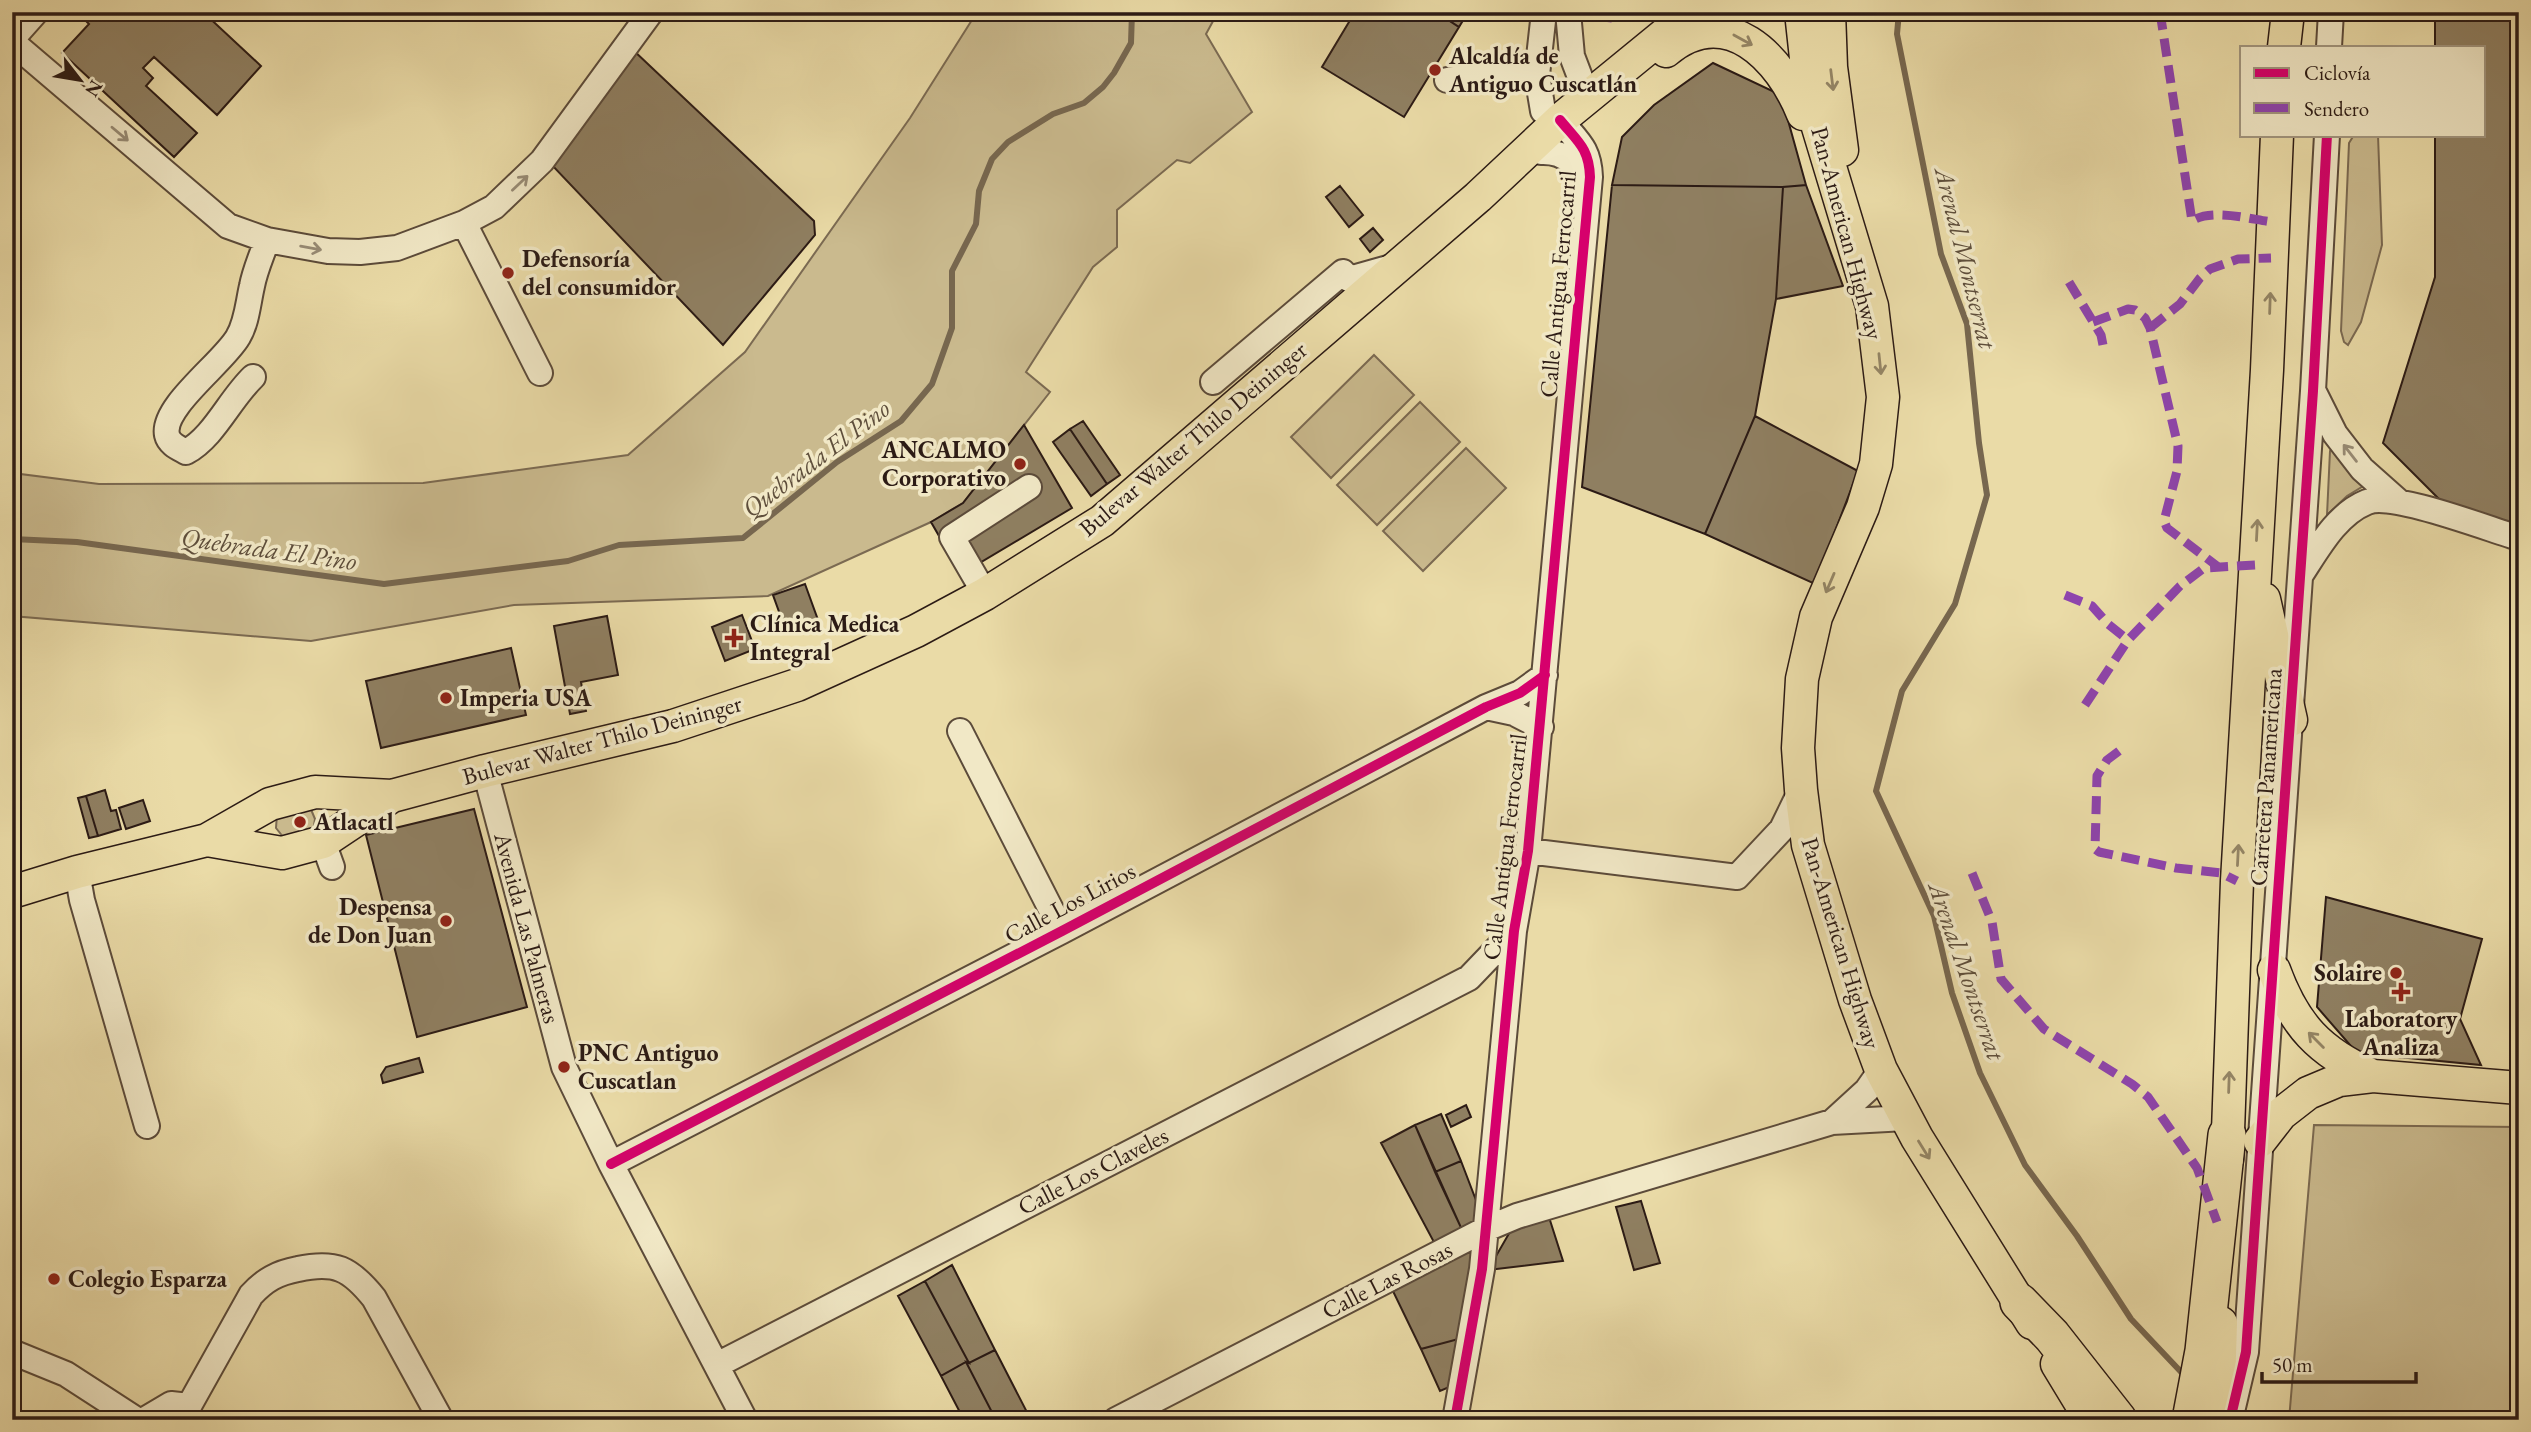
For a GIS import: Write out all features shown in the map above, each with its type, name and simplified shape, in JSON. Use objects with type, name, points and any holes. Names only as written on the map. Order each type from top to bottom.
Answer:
[{"type":"highway","points":[[2191,1420],[2244,1138]]},
{"type":"highway","points":[[2019,1302],[2052,1336],[2118,1420]]},
{"type":"main road","name":"Pan-American Highway","points":[[1801,12],[1811,104],[1872,306],[1883,397],[1878,452],[1863,507],[1816,617],[1802,679],[1798,748],[1808,845],[1855,1000],[1881,1070],[1906,1118],[2091,1420]]},
{"type":"main road","points":[[1829,12],[1828,40],[1837,119],[1872,306]]},
{"type":"main road","points":[[2275,12],[2276,46]]},
{"type":"main road","points":[[2284,46],[2288,12]]},
{"type":"main road","points":[[1528,157],[1515,156],[1583,85],[1637,38],[1680,16]]},
{"type":"main road","name":"Bulevar Walter Thilo Deininger","points":[[220,850],[270,804],[315,792],[392,796],[673,726],[741,705],[797,685],[916,631],[985,594],[1102,521],[1528,157],[1557,121],[1680,16]]},
{"type":"main road","points":[[1478,197],[1492,165],[1557,121],[1692,34],[1706,30],[1725,31],[1767,55],[1791,85],[1829,194],[1856,254]]},
{"type":"main road","points":[[1557,121],[1583,85]]},
{"type":"main road","points":[[2218,1420],[2244,1138],[2237,881],[2266,384],[2277,136]]},
{"type":"main road","points":[[2254,578],[2266,605],[2291,720]]},
{"type":"main road","points":[[315,792],[328,816],[328,854]]},
{"type":"main road","name":"Bulevar Walter Thilo Deininger","points":[[12,892],[77,872],[220,850],[328,854],[392,796]]},
{"type":"main road","points":[[270,804],[264,817],[264,832],[270,844],[282,853]]},
{"type":"main road","points":[[2274,970],[2300,1024],[2320,1046],[2345,1064],[2373,1076]]},
{"type":"main road","points":[[2244,1138],[2308,1093],[2339,1080],[2373,1076],[2519,1088]]},
{"type":"street","points":[[36,12],[12,41],[228,226],[267,240],[328,251],[360,253],[397,248],[464,223],[494,207],[542,161],[651,12]]},
{"type":"street","points":[[1568,12],[1572,56],[1583,85]]},
{"type":"street","points":[[2329,46],[2331,12]]},
{"type":"street","points":[[1545,13],[1537,75],[1557,121]]},
{"type":"street","points":[[1447,80],[1538,66]]},
{"type":"street","name":"Calle Antigua Ferrocarril","points":[[1455,1420],[1482,1269],[1514,932],[1528,851],[1590,177],[1589,159],[1557,121]]},
{"type":"street","name":"Carretera Panamericana","points":[[2230,1420],[2246,1352],[2244,1138],[2274,970],[2329,142]]},
{"type":"street","name":"Calle Antigua Ferrocarril","points":[[1528,157],[1550,152],[1569,160],[1580,174],[1587,203]]},
{"type":"street","points":[[464,223],[540,373]]},
{"type":"street","points":[[253,377],[238,391],[200,445],[186,452],[173,445],[167,437],[167,423],[186,394],[239,337],[267,240]]},
{"type":"street","points":[[1213,382],[1343,272],[1349,279],[1399,265]]},
{"type":"street","points":[[2314,391],[2335,434],[2362,469],[2398,501]]},
{"type":"street","points":[[985,594],[952,537],[1029,487]]},
{"type":"street","points":[[2300,576],[2327,535],[2351,510],[2370,500],[2398,501],[2519,538]]},
{"type":"street","name":"Calle Los Lirios","points":[[611,1164],[1062,932],[1486,707],[1520,693],[1545,675]]},
{"type":"street","points":[[1486,707],[1514,713],[1541,727]]},
{"type":"street","points":[[960,731],[1062,932]]},
{"type":"street","name":"Avenida Las Palmeras","points":[[485,771],[564,1067],[611,1164],[745,1420]]},
{"type":"street","points":[[1528,851],[1737,877],[1782,829],[1801,790]]},
{"type":"street","points":[[77,872],[82,900],[147,1126]]},
{"type":"street","name":"Calle Los Claveles","points":[[717,1365],[1469,978],[1514,932]]},
{"type":"street","points":[[1469,978],[1510,992]]},
{"type":"street","name":"Calle Las Rosas","points":[[1832,1122],[1867,1090],[1881,1070]]},
{"type":"street","name":"Calle Las Rosas","points":[[1116,1420],[1486,1228],[1527,1213],[1832,1122],[1906,1118]]},
{"type":"street","points":[[144,1420],[171,1404],[188,1413],[251,1295],[261,1284],[279,1273],[328,1265],[353,1276],[374,1298],[441,1420]]},
{"type":"street","points":[[12,1352],[66,1374],[137,1420]]},
{"type":"shaded area","points":[[977,12],[1218,12],[1206,34],[1252,112],[1190,163],[1177,160],[1117,210],[1117,247],[1093,267],[1026,372],[1050,392],[963,503],[931,522],[768,596],[514,605],[311,641],[12,616],[12,473],[99,484],[423,483],[628,455],[745,352],[910,118]]},
{"type":"shaded area","points":[[2353,136],[2378,136],[2382,245],[2361,322],[2348,345],[2344,342],[2341,331],[2349,143]]},
{"type":"shaded area","points":[[1374,355],[1414,395],[1331,478],[1291,437]]},
{"type":"shaded area","points":[[1420,402],[1460,442],[1377,525],[1337,485]]},
{"type":"shaded area","points":[[1466,448],[1506,488],[1423,571],[1383,531]]},
{"type":"shaded area","points":[[2332,448],[2365,485],[2347,496],[2327,515],[2330,451]]},
{"type":"shaded area","points":[[310,807],[315,819],[313,832],[284,838],[276,828],[277,814]]},
{"type":"shaded area","points":[[2314,1125],[2519,1127],[2519,1420],[2289,1420]]},
{"type":"building","points":[[86,12],[203,12],[261,66],[217,115],[154,57],[143,68],[153,78],[146,86],[197,133],[174,157],[62,53],[89,24],[82,17]]},
{"type":"building","points":[[1355,12],[1436,12],[1459,27],[1404,117],[1322,67]]},
{"type":"building","points":[[1436,12],[1468,12],[1459,27]]},
{"type":"building","points":[[2435,12],[2519,12],[2519,525],[2445,505],[2383,443],[2435,277],[2435,136],[2486,136],[2486,46],[2435,46]]},
{"type":"building","points":[[632,49],[814,221],[815,235],[723,345],[549,162]]},
{"type":"building","points":[[1713,63],[1781,95],[1806,185],[1612,185],[1622,137],[1654,105]]},
{"type":"building","points":[[1612,185],[1783,187],[1776,299],[1755,416],[1705,534],[1582,487]]},
{"type":"building","points":[[1806,185],[1843,286],[1776,299],[1783,187]]},
{"type":"building","points":[[1340,186],[1363,215],[1349,227],[1326,197]]},
{"type":"building","points":[[1373,228],[1383,240],[1370,252],[1360,239]]},
{"type":"building","points":[[1755,416],[1858,471],[1815,584],[1705,534]]},
{"type":"building","points":[[1083,421],[1120,475],[1107,484],[1070,429]]},
{"type":"building","name":"ANCALMO Corporativo","points":[[1024,425],[1072,508],[961,574],[931,522],[963,503]]},
{"type":"building","points":[[1070,429],[1107,484],[1091,496],[1053,442]]},
{"type":"building","points":[[805,584],[818,620],[786,631],[773,595]]},
{"type":"building","name":"Clínica Medica Integral","points":[[742,615],[755,649],[725,661],[712,627]]},
{"type":"building","points":[[607,616],[618,675],[581,682],[586,711],[570,714],[554,626]]},
{"type":"building","name":"Imperia USA","points":[[511,648],[526,715],[381,748],[366,681]]},
{"type":"building","points":[[105,790],[111,811],[116,810],[121,829],[98,836],[86,796]]},
{"type":"building","points":[[86,796],[98,836],[89,838],[78,798]]},
{"type":"building","points":[[143,800],[150,821],[126,829],[119,808]]},
{"type":"building","name":"Despensa de Don Juan","points":[[474,809],[527,1007],[417,1037],[366,835]]},
{"type":"building","name":"Solaire","points":[[2326,897],[2482,939],[2460,1019],[2481,1065],[2357,1053],[2317,1007]]},
{"type":"building","points":[[419,1058],[423,1072],[383,1083],[381,1075],[386,1067]]},
{"type":"building","points":[[1466,1105],[1471,1117],[1451,1127],[1446,1115]]},
{"type":"building","points":[[1441,1114],[1461,1161],[1435,1172],[1415,1125]]},
{"type":"building","points":[[1415,1125],[1463,1232],[1436,1246],[1381,1143]]},
{"type":"building","points":[[1461,1161],[1482,1216],[1463,1232],[1435,1172]]},
{"type":"building","points":[[1641,1201],[1660,1263],[1634,1270],[1616,1207]]},
{"type":"building","points":[[1548,1214],[1563,1261],[1488,1270],[1515,1223]]},
{"type":"building","points":[[1478,1239],[1466,1337],[1421,1349],[1390,1285]]},
{"type":"building","points":[[952,1265],[995,1350],[969,1363],[925,1281]]},
{"type":"building","points":[[925,1281],[969,1363],[966,1362],[941,1376],[898,1296]]},
{"type":"building","points":[[1466,1337],[1461,1382],[1440,1391],[1421,1349]]},
{"type":"building","points":[[995,1350],[1031,1420],[996,1420],[966,1362]]},
{"type":"building","points":[[966,1362],[996,1420],[964,1420],[941,1376]]},
{"type":"waterway","name":"Quebrada El Pino","points":[[12,539],[77,542],[384,584],[568,561],[619,545],[743,538],[837,462],[901,421],[932,384],[952,328],[952,271],[976,224],[979,191],[992,159],[1008,142],[1053,114],[1084,103],[1103,87],[1131,43],[1132,12]]},
{"type":"waterway","name":"Arenal Montserrat","points":[[1899,12],[1897,34],[1941,254],[1967,324],[1987,495],[1955,604],[1902,691],[1876,791],[1934,916],[1952,993],[1980,1073],[2025,1165],[2077,1236],[2131,1319],[2183,1374]]},
{"type":"marked path","points":[[1607,22],[1608,12]]},
{"type":"marked path","points":[[2160,12],[2192,221],[2209,215],[2220,215],[2272,222]]},
{"type":"marked path","points":[[2150,328],[2180,304],[2210,269],[2238,259],[2271,258]]},
{"type":"marked path","points":[[2069,282],[2101,335],[2103,345]]},
{"type":"marked path","points":[[2093,322],[2128,309],[2135,310],[2145,318],[2150,328],[2178,446],[2177,471],[2164,521],[2167,528],[2217,566]]},
{"type":"marked path","points":[[2085,705],[2128,640],[2180,586],[2204,568],[2255,565]]},
{"type":"marked path","points":[[2065,595],[2092,606],[2108,624],[2128,640]]},
{"type":"marked path","points":[[2119,751],[2107,760],[2097,776],[2095,849],[2176,868],[2221,873],[2237,881]]},
{"type":"marked path","points":[[1972,873],[1992,922],[2001,979],[2044,1029],[2132,1084],[2148,1097],[2197,1168],[2217,1222]]},
{"type":"cycle path","points":[[1455,1420],[1482,1269],[1514,931],[1528,851],[1590,177],[1585,152],[1560,120]]},
{"type":"cycle path","points":[[2230,1420],[2246,1352],[2313,391],[2327,136]]},
{"type":"cycle path","points":[[611,1164],[1062,931],[1486,707],[1520,693],[1545,675]]},
{"type":"place","name":"Alcaldía de Antiguo Cuscatlán","points":[[1435,70]]},
{"type":"place","name":"Defensoría del consumidor","points":[[508,273]]},
{"type":"place","name":"ANCALMO Corporativo","points":[[1020,464]]},
{"type":"place","name":"Clínica Medica Integral","points":[[734,638]]},
{"type":"place","name":"Imperia USA","points":[[446,698]]},
{"type":"place","name":"Atlacatl","points":[[300,822]]},
{"type":"place","name":"Despensa de Don Juan","points":[[446,921]]},
{"type":"place","name":"Solaire","points":[[2396,973]]},
{"type":"place","name":"Laboratory Analiza","points":[[2401,992]]},
{"type":"place","name":"PNC Antiguo Cuscatlan","points":[[564,1067]]},
{"type":"place","name":"Colegio Esparza","points":[[54,1279]]}]
